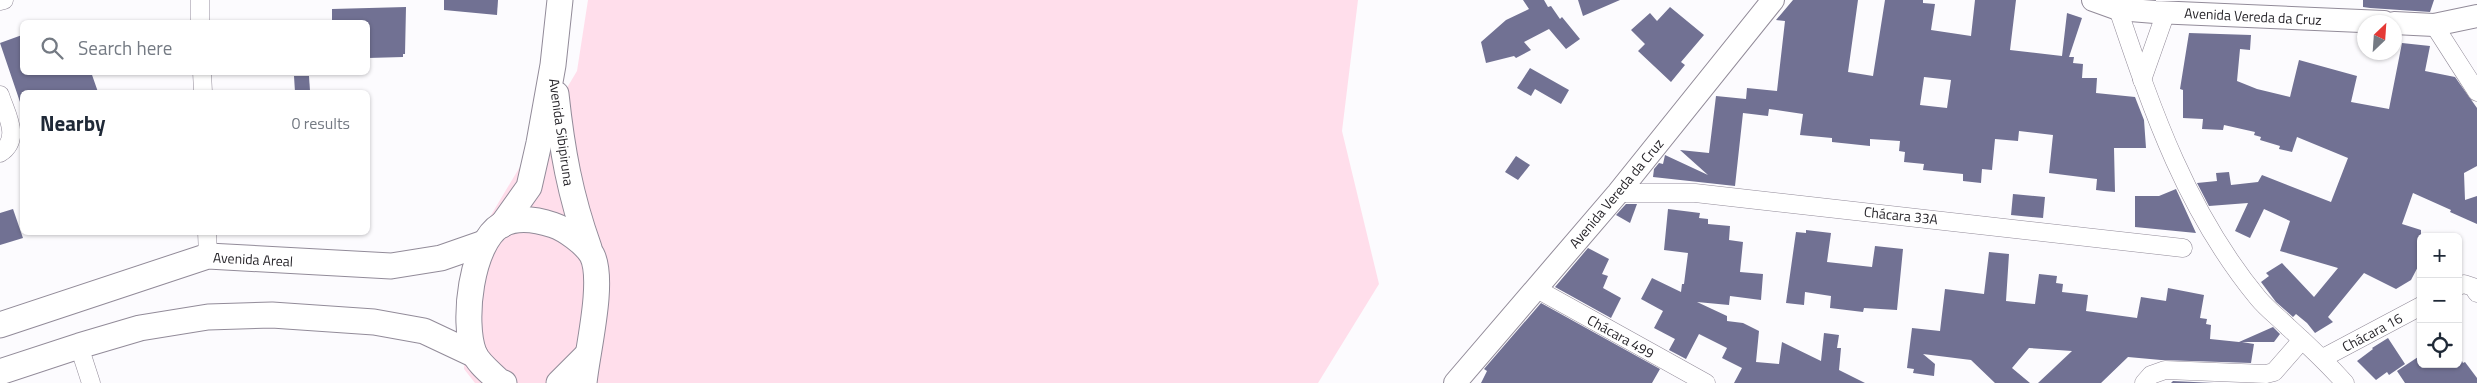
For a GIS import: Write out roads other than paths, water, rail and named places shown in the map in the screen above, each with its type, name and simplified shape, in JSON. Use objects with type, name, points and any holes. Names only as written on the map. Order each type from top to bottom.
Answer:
[{"type":"main road","name":"Avenida Sibipiruna","points":[[484,243],[502,225],[529,187],[553,65],[560,0]]},
{"type":"main road","name":"Avenida Sibipiruna","points":[[553,65],[564,158],[574,204],[592,255],[598,286],[586,356],[584,383]]},
{"type":"main road","points":[[502,225],[537,220],[566,230],[592,255]]},
{"type":"main road","points":[[475,355],[470,342],[468,320],[474,276],[484,243]]},
{"type":"main road","name":"Avenida Areal","points":[[0,325],[208,244],[391,266],[441,258],[484,243]]},
{"type":"main road","points":[[0,372],[140,328],[198,319],[272,315],[374,322],[424,331],[475,355],[501,382]]},
{"type":"main road","points":[[559,383],[586,356]]},
{"type":"street","points":[[0,1],[4,0]]},
{"type":"street","points":[[200,0],[200,20]]},
{"type":"street","name":"Avenida Vereda da Cruz","points":[[1455,383],[1618,192],[1773,0]]},
{"type":"street","name":"Avenida Vereda da Cruz","points":[[2093,0],[2118,9],[2160,8],[2357,20]]},
{"type":"street","points":[[2142,80],[2160,8]]},
{"type":"street","points":[[2118,9],[2167,147],[2197,209],[2226,256],[2259,300],[2322,358],[2345,383]]},
{"type":"street","points":[[2402,23],[2434,25],[2477,16]]},
{"type":"street","points":[[2434,25],[2477,92]]},
{"type":"street","points":[[202,75],[203,90]]},
{"type":"street","points":[[0,95],[13,133],[11,142],[0,152]]},
{"type":"street","name":"Chácara 33A","points":[[1618,192],[1694,193],[2183,248]]},
{"type":"street","points":[[2462,285],[2473,287],[2477,293]]},
{"type":"street","name":"Chácara 499","points":[[1535,288],[1706,383]]},
{"type":"street","name":"Chácara 16","points":[[2322,358],[2417,308]]},
{"type":"street","points":[[2144,383],[2151,375],[2165,370],[2266,374],[2274,372],[2302,340]]},
{"type":"street","points":[[79,346],[91,383]]}]
